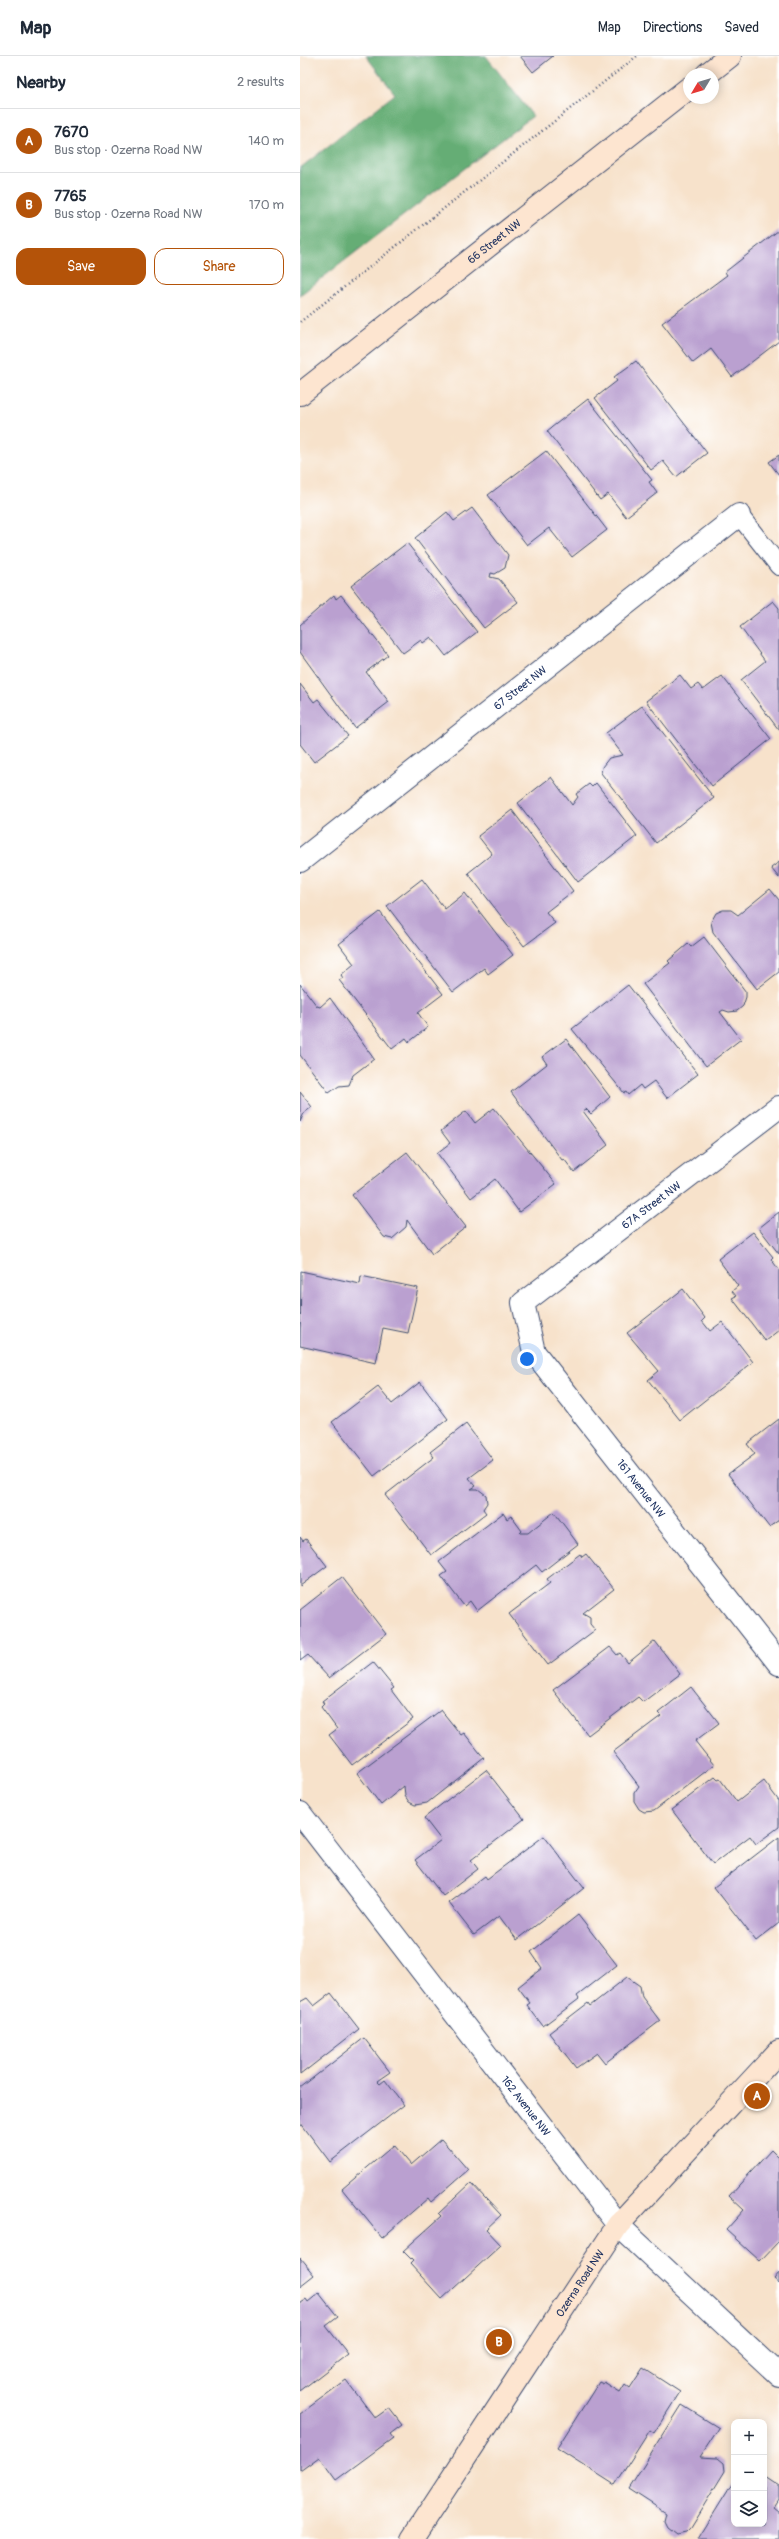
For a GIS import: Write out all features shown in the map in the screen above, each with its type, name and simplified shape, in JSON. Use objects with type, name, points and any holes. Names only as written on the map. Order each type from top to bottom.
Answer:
[{"type":"street","points":[[715,68],[730,56]]},
{"type":"street","name":"66 Street NW","points":[[300,394],[683,93]]},
{"type":"street","name":"67 Street NW","points":[[300,862],[739,515]]},
{"type":"street","name":"67A Street NW","points":[[523,1303],[779,1107]]},
{"type":"street","name":"161 Avenue NW","points":[[523,1303],[534,1352],[779,1664]]},
{"type":"street","name":"162 Avenue NW","points":[[300,1813],[618,2225],[779,2375]]},
{"type":"street","name":"Ozerna Road NW","points":[[412,2539],[618,2225],[779,2051]]},
{"type":"lane","points":[[739,515],[779,566]]},
{"type":"path","points":[[300,322],[637,56]]},
{"type":"green space","points":[[366,56],[486,56],[533,116],[300,295],[300,168],[395,94]]},
{"type":"building","points":[[520,56],[553,56],[533,72]]},
{"type":"building","points":[[779,230],[779,341],[732,377],[711,349],[693,363],[662,323],[727,275],[725,272]]},
{"type":"building","points":[[636,361],[707,453],[676,477],[663,461],[651,470],[595,398],[617,381],[614,377]]},
{"type":"building","points":[[588,399],[652,480],[649,482],[657,493],[626,517],[608,494],[600,500],[547,431]]},
{"type":"building","points":[[546,451],[607,530],[572,557],[549,528],[527,545],[488,495]]},
{"type":"building","points":[[779,455],[779,475],[769,462]]},
{"type":"building","points":[[472,508],[508,555],[505,568],[495,574],[491,573],[490,577],[499,579],[518,602],[484,628],[415,538],[447,512],[454,521]]},
{"type":"building","points":[[407,543],[477,632],[446,656],[431,637],[423,643],[421,640],[403,653],[351,586]]},
{"type":"building","points":[[334,595],[336,599],[341,595],[388,655],[366,672],[389,702],[355,728],[300,652],[300,625]]},
{"type":"building","points":[[773,601],[779,608],[779,730],[741,680],[765,661],[740,627]]},
{"type":"building","points":[[680,675],[691,689],[698,684],[703,690],[722,676],[771,739],[712,786],[646,701]]},
{"type":"building","points":[[300,684],[314,702],[318,699],[348,736],[314,762],[300,744]]},
{"type":"building","points":[[642,706],[714,798],[656,843],[601,773],[602,767],[609,758],[623,755],[606,733]]},
{"type":"building","points":[[551,777],[572,805],[578,797],[576,794],[589,784],[592,787],[596,783],[637,836],[578,882],[518,803]]},
{"type":"building","points":[[512,810],[573,891],[546,912],[555,923],[524,946],[468,873],[492,854],[478,836]]},
{"type":"building","points":[[779,862],[779,878],[771,868]]},
{"type":"building","points":[[422,879],[445,909],[465,893],[513,955],[488,974],[484,968],[453,992],[387,906]]},
{"type":"building","points":[[770,889],[779,900],[779,972],[757,989],[713,932],[711,922],[716,913],[723,910],[731,910],[738,915]]},
{"type":"building","points":[[380,912],[443,994],[418,1013],[428,1027],[409,1042],[406,1038],[392,1049],[339,980],[343,978],[341,975],[354,964],[339,944]]},
{"type":"building","points":[[704,937],[746,992],[743,1006],[737,1011],[729,1012],[723,1010],[720,1012],[741,1039],[706,1066],[643,984],[670,963],[668,961],[688,944],[691,947]]},
{"type":"building","points":[[300,984],[317,1006],[320,1007],[330,998],[374,1059],[353,1075],[349,1085],[339,1086],[329,1093],[300,1055]]},
{"type":"building","points":[[628,985],[698,1074],[667,1098],[654,1081],[643,1089],[640,1085],[628,1095],[626,1092],[624,1093],[572,1029]]},
{"type":"building","points":[[566,1039],[610,1097],[591,1114],[586,1109],[583,1111],[608,1145],[574,1172],[564,1159],[562,1160],[511,1092],[547,1064],[542,1057]]},
{"type":"building","points":[[300,1092],[312,1107],[304,1113],[300,1122]]},
{"type":"building","points":[[494,1108],[556,1184],[519,1212],[495,1179],[471,1198],[437,1153],[450,1143],[441,1131],[466,1111],[475,1123]]},
{"type":"building","points":[[407,1152],[466,1227],[432,1254],[407,1220],[406,1227],[392,1239],[384,1237],[352,1195]]},
{"type":"building","points":[[779,1212],[779,1254],[759,1228]]},
{"type":"building","points":[[753,1232],[773,1257],[771,1259],[779,1270],[779,1330],[765,1341],[732,1298],[736,1296],[732,1291],[738,1286],[718,1259]]},
{"type":"building","points":[[301,1271],[360,1284],[361,1276],[418,1288],[408,1333],[383,1328],[376,1363],[300,1346]]},
{"type":"building","points":[[683,1289],[705,1318],[702,1321],[710,1331],[722,1322],[753,1362],[680,1420],[648,1380],[659,1371],[627,1333]]},
{"type":"building","points":[[420,1382],[448,1419],[374,1476],[332,1422],[378,1387],[392,1404]]},
{"type":"building","points":[[779,1419],[779,1520],[769,1527],[728,1474],[755,1454],[747,1444]]},
{"type":"building","points":[[466,1424],[493,1460],[469,1478],[476,1486],[471,1489],[478,1489],[486,1495],[487,1503],[483,1509],[486,1513],[431,1555],[385,1495],[434,1457],[430,1452]]},
{"type":"building","points":[[554,1512],[578,1544],[542,1572],[536,1565],[477,1611],[470,1601],[464,1606],[441,1576],[447,1572],[439,1562],[503,1513],[507,1519],[511,1516],[522,1531],[520,1533],[528,1533]]},
{"type":"building","points":[[300,1537],[303,1541],[306,1539],[327,1566],[300,1586]]},
{"type":"building","points":[[580,1554],[582,1557],[586,1554],[614,1589],[583,1613],[590,1617],[590,1624],[595,1630],[548,1665],[509,1614],[550,1583],[547,1579]]},
{"type":"building","points":[[342,1577],[386,1634],[329,1678],[308,1655],[300,1661],[300,1610]]},
{"type":"building","points":[[655,1641],[680,1674],[643,1702],[638,1697],[588,1735],[553,1690],[610,1647],[617,1655],[620,1653],[628,1663]]},
{"type":"building","points":[[373,1662],[394,1688],[391,1690],[413,1719],[352,1765],[329,1735],[337,1729],[321,1707],[324,1704],[322,1701]]},
{"type":"building","points":[[691,1687],[719,1723],[695,1741],[714,1765],[654,1811],[644,1812],[639,1809],[634,1801],[634,1793],[639,1786],[613,1752],[661,1716],[658,1713]]},
{"type":"building","points":[[441,1710],[461,1735],[464,1733],[484,1758],[427,1803],[415,1805],[409,1802],[405,1796],[404,1786],[381,1805],[357,1773]]},
{"type":"building","points":[[486,1770],[524,1819],[471,1860],[478,1869],[443,1896],[415,1860],[441,1840],[424,1818]]},
{"type":"building","points":[[715,1777],[718,1780],[720,1779],[737,1802],[764,1781],[779,1801],[779,1827],[756,1844],[750,1836],[713,1864],[672,1810]]},
{"type":"building","points":[[544,1836],[584,1888],[517,1940],[499,1916],[474,1935],[449,1903],[485,1876],[487,1879]]},
{"type":"building","points":[[779,1837],[779,1923],[756,1941],[714,1887]]},
{"type":"building","points":[[578,1915],[617,1965],[577,1996],[579,1999],[543,2026],[527,2005],[530,2003],[518,1987],[542,1968],[531,1952]]},
{"type":"building","points":[[627,1977],[640,1986],[642,1997],[660,2021],[605,2063],[597,2053],[576,2068],[549,2033],[588,2003],[590,2006]]},
{"type":"building","points":[[331,1993],[359,2029],[300,2075],[300,2002],[307,1998],[314,2006]]},
{"type":"building","points":[[364,2038],[390,2072],[377,2081],[380,2084],[385,2080],[404,2105],[330,2162],[300,2122],[300,2088]]},
{"type":"building","points":[[441,2139],[468,2170],[431,2202],[428,2198],[382,2238],[342,2189],[394,2145],[411,2165]]},
{"type":"building","points":[[771,2150],[779,2158],[779,2241],[760,2261],[726,2230],[744,2210],[729,2196]]},
{"type":"building","points":[[471,2183],[501,2215],[486,2229],[501,2245],[442,2299],[410,2264],[413,2261],[403,2251],[442,2216],[439,2213]]},
{"type":"building","points":[[300,2258],[314,2275],[300,2286]]},
{"type":"building","points":[[779,2273],[779,2283],[774,2279]]},
{"type":"building","points":[[319,2293],[338,2317],[326,2326],[348,2354],[300,2391],[300,2303],[306,2299],[308,2302]]},
{"type":"building","points":[[643,2368],[680,2392],[654,2433],[650,2430],[615,2485],[557,2448],[599,2382],[603,2384],[604,2382],[620,2392],[625,2384],[630,2388]]},
{"type":"building","points":[[346,2380],[375,2418],[389,2408],[402,2425],[390,2434],[393,2438],[336,2480],[319,2457],[300,2471],[300,2414]]},
{"type":"building","points":[[682,2405],[719,2428],[700,2457],[718,2458],[724,2463],[725,2471],[690,2528],[686,2532],[676,2534],[667,2527],[664,2521],[666,2513],[629,2489]]},
{"type":"building","points":[[767,2479],[779,2487],[779,2498],[774,2506],[779,2510],[779,2539],[698,2539],[731,2486],[731,2527],[767,2527]]},
{"type":"place","name":"7670","points":[[757,2096]]},
{"type":"place","name":"7765","points":[[499,2342]]}]
